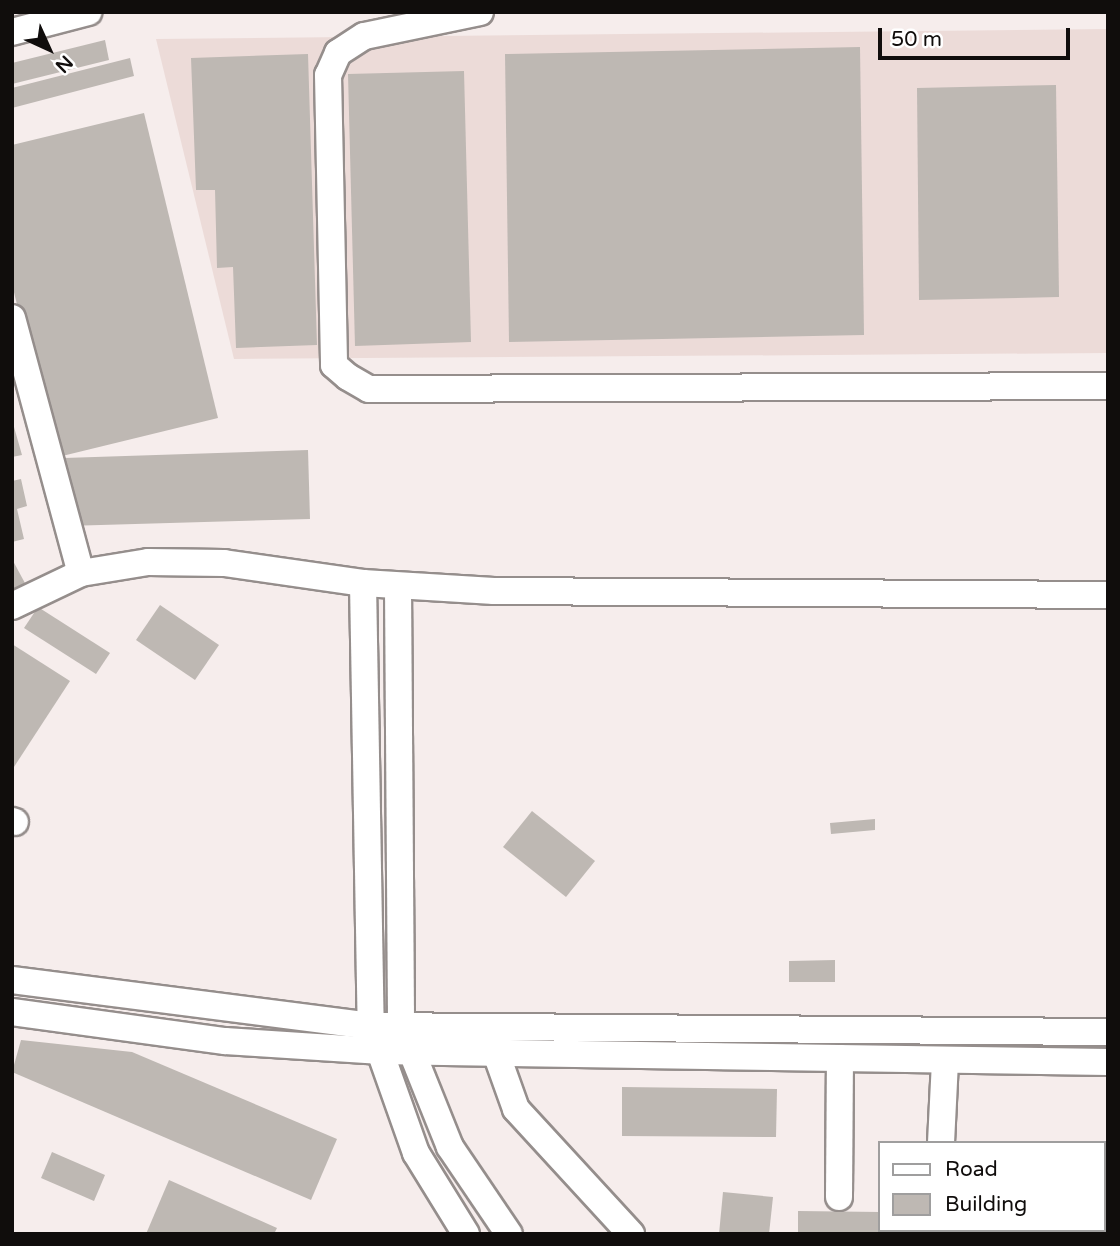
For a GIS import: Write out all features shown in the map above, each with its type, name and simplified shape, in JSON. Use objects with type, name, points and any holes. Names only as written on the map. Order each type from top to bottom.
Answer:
[{"type":"street","points":[[12,32],[88,12]]},
{"type":"street","points":[[480,12],[364,36],[338,53],[328,75],[334,365],[369,390],[1108,386]]},
{"type":"street","points":[[12,318],[81,573]]},
{"type":"street","points":[[12,606],[81,573],[148,562],[224,562],[398,586],[1108,595]]},
{"type":"street","points":[[363,583],[374,1039],[416,1153],[467,1234]]},
{"type":"street","points":[[398,586],[401,1025],[408,1052],[450,1147],[509,1234]]},
{"type":"street","points":[[12,980],[374,1039],[408,1052],[1108,1062]]},
{"type":"street","points":[[12,1012],[225,1041],[374,1039],[401,1025],[1108,1032]]},
{"type":"street","points":[[496,1053],[516,1109],[631,1234]]},
{"type":"street","points":[[839,1197],[841,1058]]},
{"type":"street","points":[[941,1141],[945,1060]]},
{"type":"shaded area","points":[[1108,29],[1108,353],[234,359],[156,39]]},
{"type":"building","points":[[105,40],[109,60],[12,84],[12,63]]},
{"type":"building","points":[[860,47],[864,335],[509,342],[505,54]]},
{"type":"building","points":[[308,54],[317,345],[236,348],[233,267],[217,268],[215,190],[196,190],[191,58]]},
{"type":"building","points":[[130,58],[134,76],[12,108],[12,88]]},
{"type":"building","points":[[464,71],[471,342],[355,346],[348,74]]},
{"type":"building","points":[[1056,85],[1059,297],[919,300],[917,88]]},
{"type":"building","points":[[144,113],[218,418],[54,458],[12,284],[12,145]]},
{"type":"building","points":[[12,420],[22,455],[12,457]]},
{"type":"building","points":[[308,450],[310,519],[66,526],[64,458]]},
{"type":"building","points":[[21,479],[27,506],[17,509],[24,539],[12,542],[12,481]]},
{"type":"building","points":[[12,559],[26,585],[12,592]]},
{"type":"building","points":[[160,605],[219,645],[195,680],[136,640]]},
{"type":"building","points":[[38,607],[110,653],[96,674],[24,628]]},
{"type":"building","points":[[12,644],[70,681],[12,770]]},
{"type":"building","points":[[532,811],[595,861],[566,897],[503,847]]},
{"type":"building","points":[[875,819],[875,830],[831,834],[830,823]]},
{"type":"building","points":[[835,960],[835,982],[789,982],[789,961]]},
{"type":"building","points":[[21,1040],[132,1052],[337,1139],[311,1200],[12,1072]]},
{"type":"building","points":[[622,1087],[777,1089],[776,1137],[622,1136]]},
{"type":"building","points":[[52,1152],[105,1175],[94,1201],[41,1178]]},
{"type":"building","points":[[169,1180],[277,1228],[274,1234],[146,1234]]},
{"type":"building","points":[[723,1192],[773,1197],[769,1234],[719,1234]]},
{"type":"building","points":[[798,1211],[878,1212],[878,1232],[906,1234],[798,1233]]},
{"type":"building","points":[[955,1232],[991,1232],[955,1234]]}]
